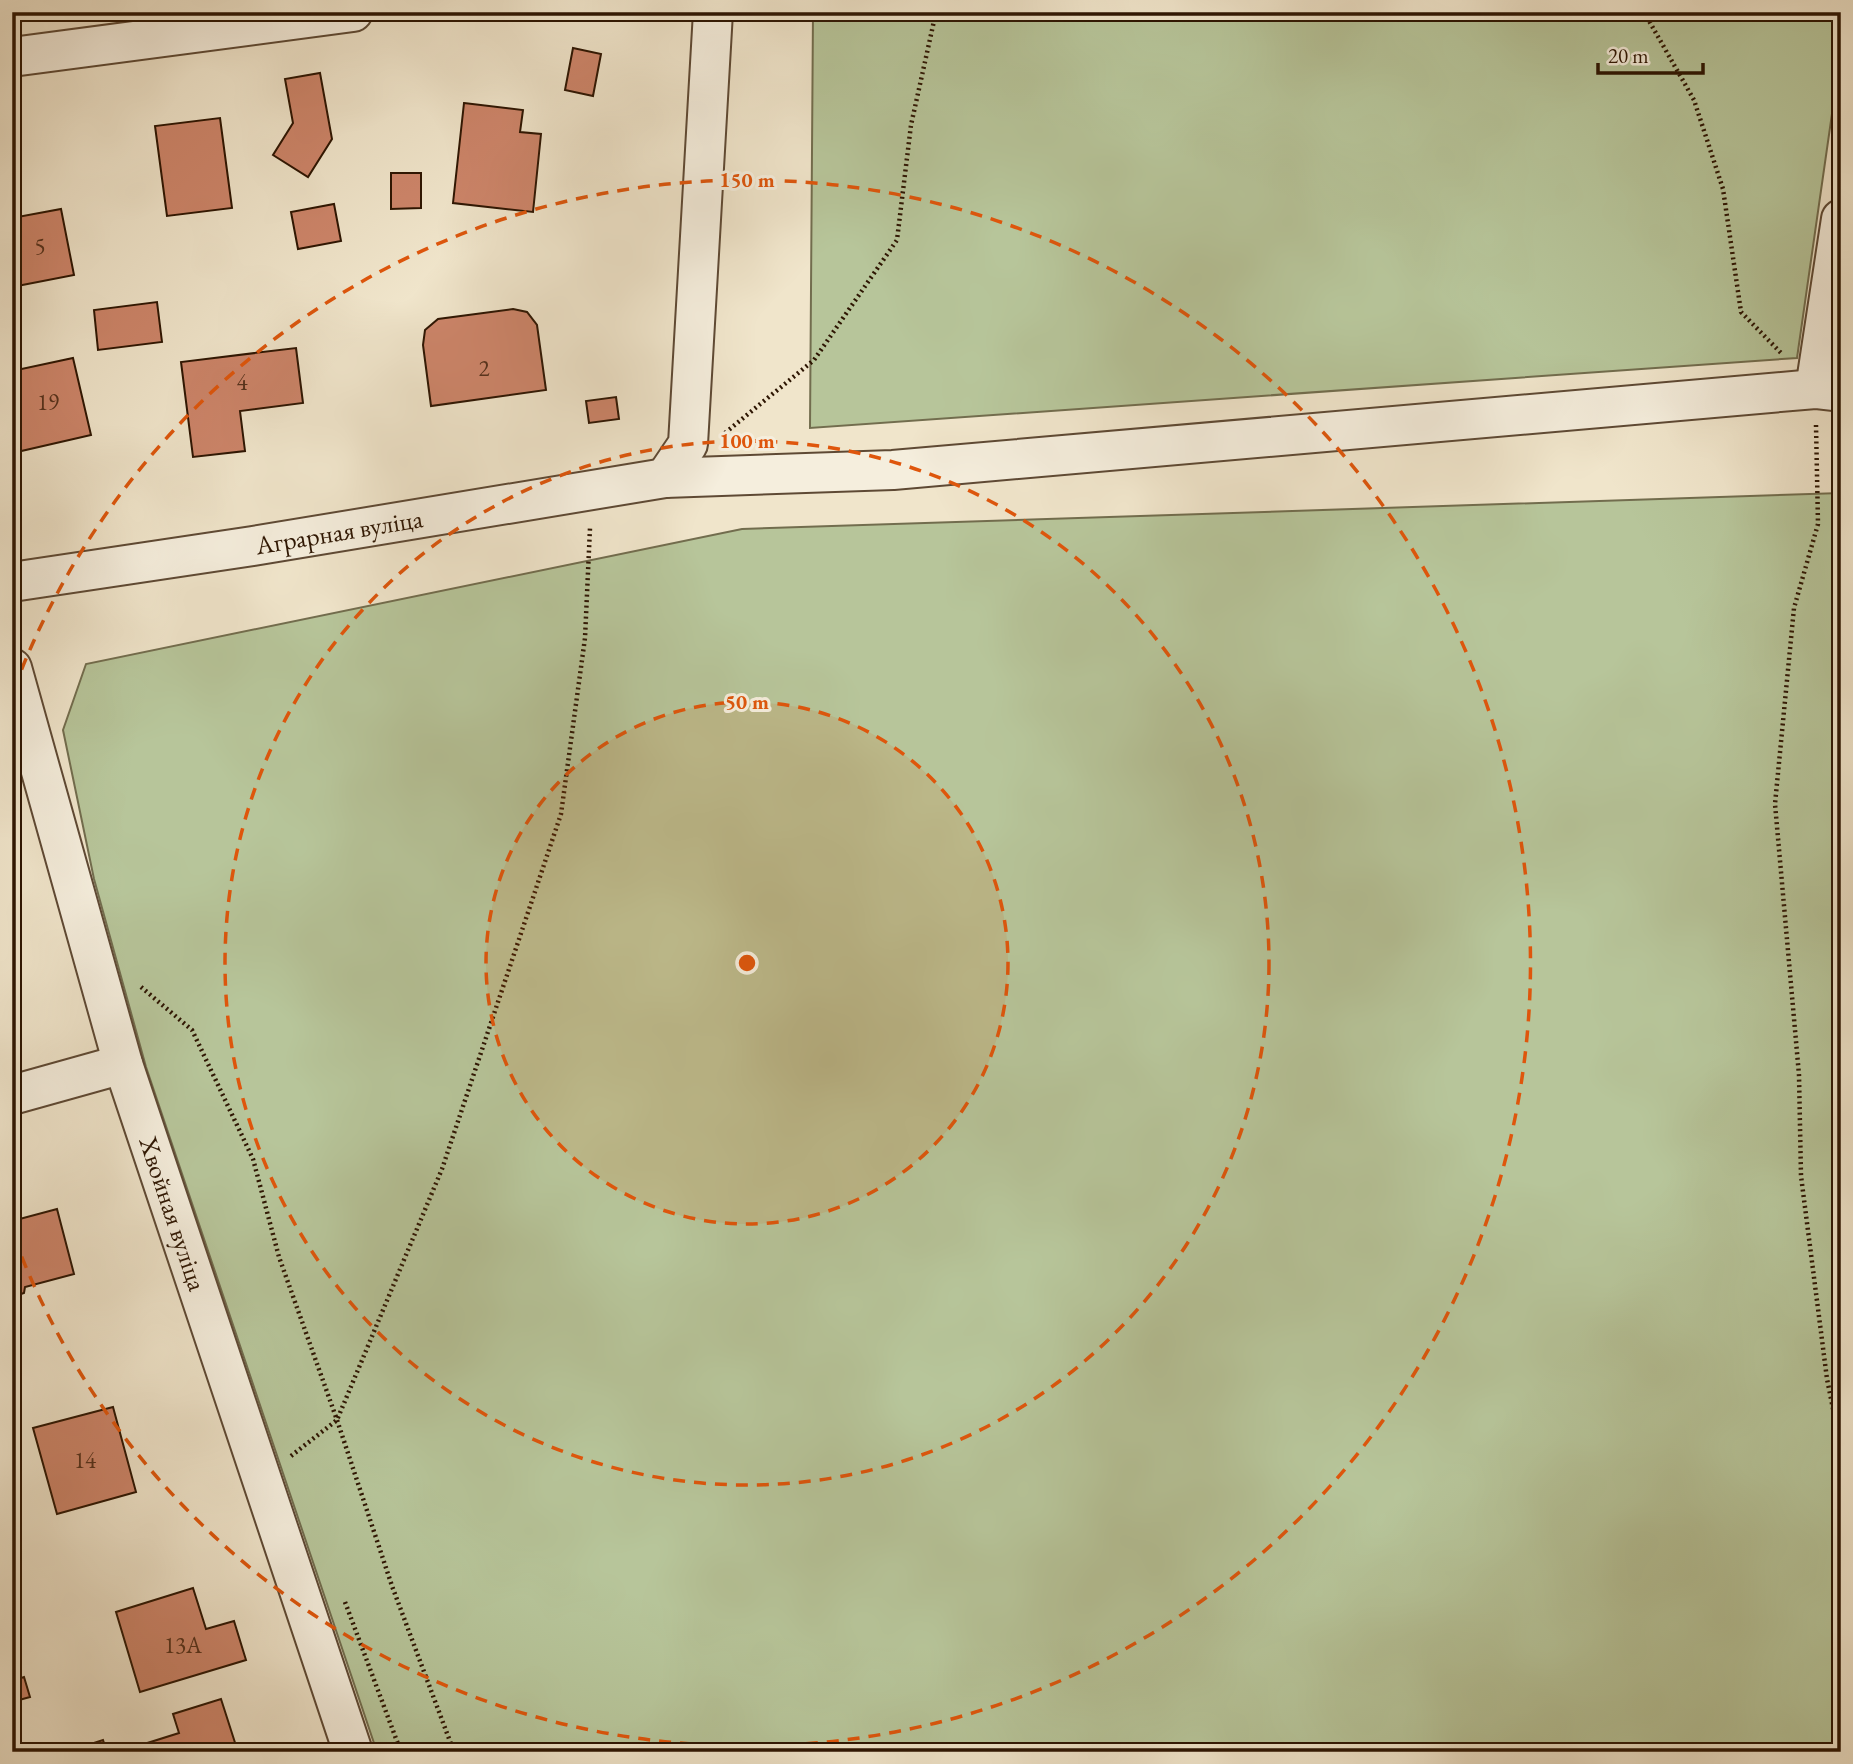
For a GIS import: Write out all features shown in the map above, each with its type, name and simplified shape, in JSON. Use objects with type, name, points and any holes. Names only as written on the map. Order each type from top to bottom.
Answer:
[{"type":"street","points":[[12,57],[353,12]]},
{"type":"street","points":[[665,478],[688,444],[713,12]]},
{"type":"street","points":[[1828,390],[1841,219]]},
{"type":"street","name":"Аграрная вуліца","points":[[12,582],[592,493],[665,478],[893,470],[1828,390]]},
{"type":"street","name":"Хвойная вуліца","points":[[12,668],[123,1064],[353,1752]]},
{"type":"street","points":[[12,1095],[123,1064]]},
{"type":"path","points":[[714,442],[814,360],[897,240],[911,125],[936,12]]},
{"type":"path","points":[[1644,12],[1694,100],[1723,189],[1741,312],[1828,390],[1818,524],[1794,608],[1775,804],[1799,1075],[1801,1176],[1827,1379],[1841,1448]]},
{"type":"path","points":[[290,1457],[338,1420],[442,1168],[561,814],[585,638],[592,493]]},
{"type":"path","points":[[134,981],[192,1030],[253,1159],[279,1257],[338,1420],[392,1586],[454,1752]]},
{"type":"green space","points":[[813,12],[1841,12],[1841,51],[1797,358],[810,428]]},
{"type":"green space","points":[[1841,493],[1841,1752],[377,1752],[146,1067],[94,879],[63,730],[86,664],[742,529]]},
{"type":"building","points":[[12,12],[51,12],[51,18],[14,22]]},
{"type":"building","points":[[573,48],[601,54],[593,96],[565,90]]},
{"type":"building","points":[[320,73],[332,139],[308,177],[273,155],[293,123],[285,79]]},
{"type":"building","points":[[464,103],[523,110],[520,132],[541,134],[533,212],[453,203]]},
{"type":"building","points":[[220,118],[232,208],[167,216],[155,126]]},
{"type":"building","points":[[391,173],[421,173],[421,208],[391,209]]},
{"type":"building","points":[[334,204],[341,241],[298,249],[291,212]]},
{"type":"building","points":[[61,209],[74,275],[12,287],[12,218]]},
{"type":"building","points":[[157,302],[162,342],[98,350],[94,310]]},
{"type":"building","points":[[513,309],[527,312],[537,325],[546,390],[431,406],[423,345],[425,330],[438,319]]},
{"type":"building","points":[[296,348],[303,403],[240,411],[245,451],[193,457],[181,362]]},
{"type":"building","points":[[73,358],[91,435],[17,452],[12,432],[12,371]]},
{"type":"building","points":[[616,397],[619,419],[589,423],[586,401]]},
{"type":"building","points":[[57,1209],[74,1274],[25,1287],[24,1293],[12,1297],[12,1221]]},
{"type":"building","points":[[113,1407],[136,1492],[57,1514],[33,1428]]},
{"type":"building","points":[[193,1588],[206,1629],[234,1621],[246,1660],[140,1692],[116,1612]]},
{"type":"building","points":[[24,1677],[30,1697],[12,1702],[12,1681]]},
{"type":"building","points":[[221,1699],[238,1752],[143,1752],[141,1745],[179,1733],[173,1714]]},
{"type":"building","points":[[103,1740],[107,1752],[66,1752]]}]
